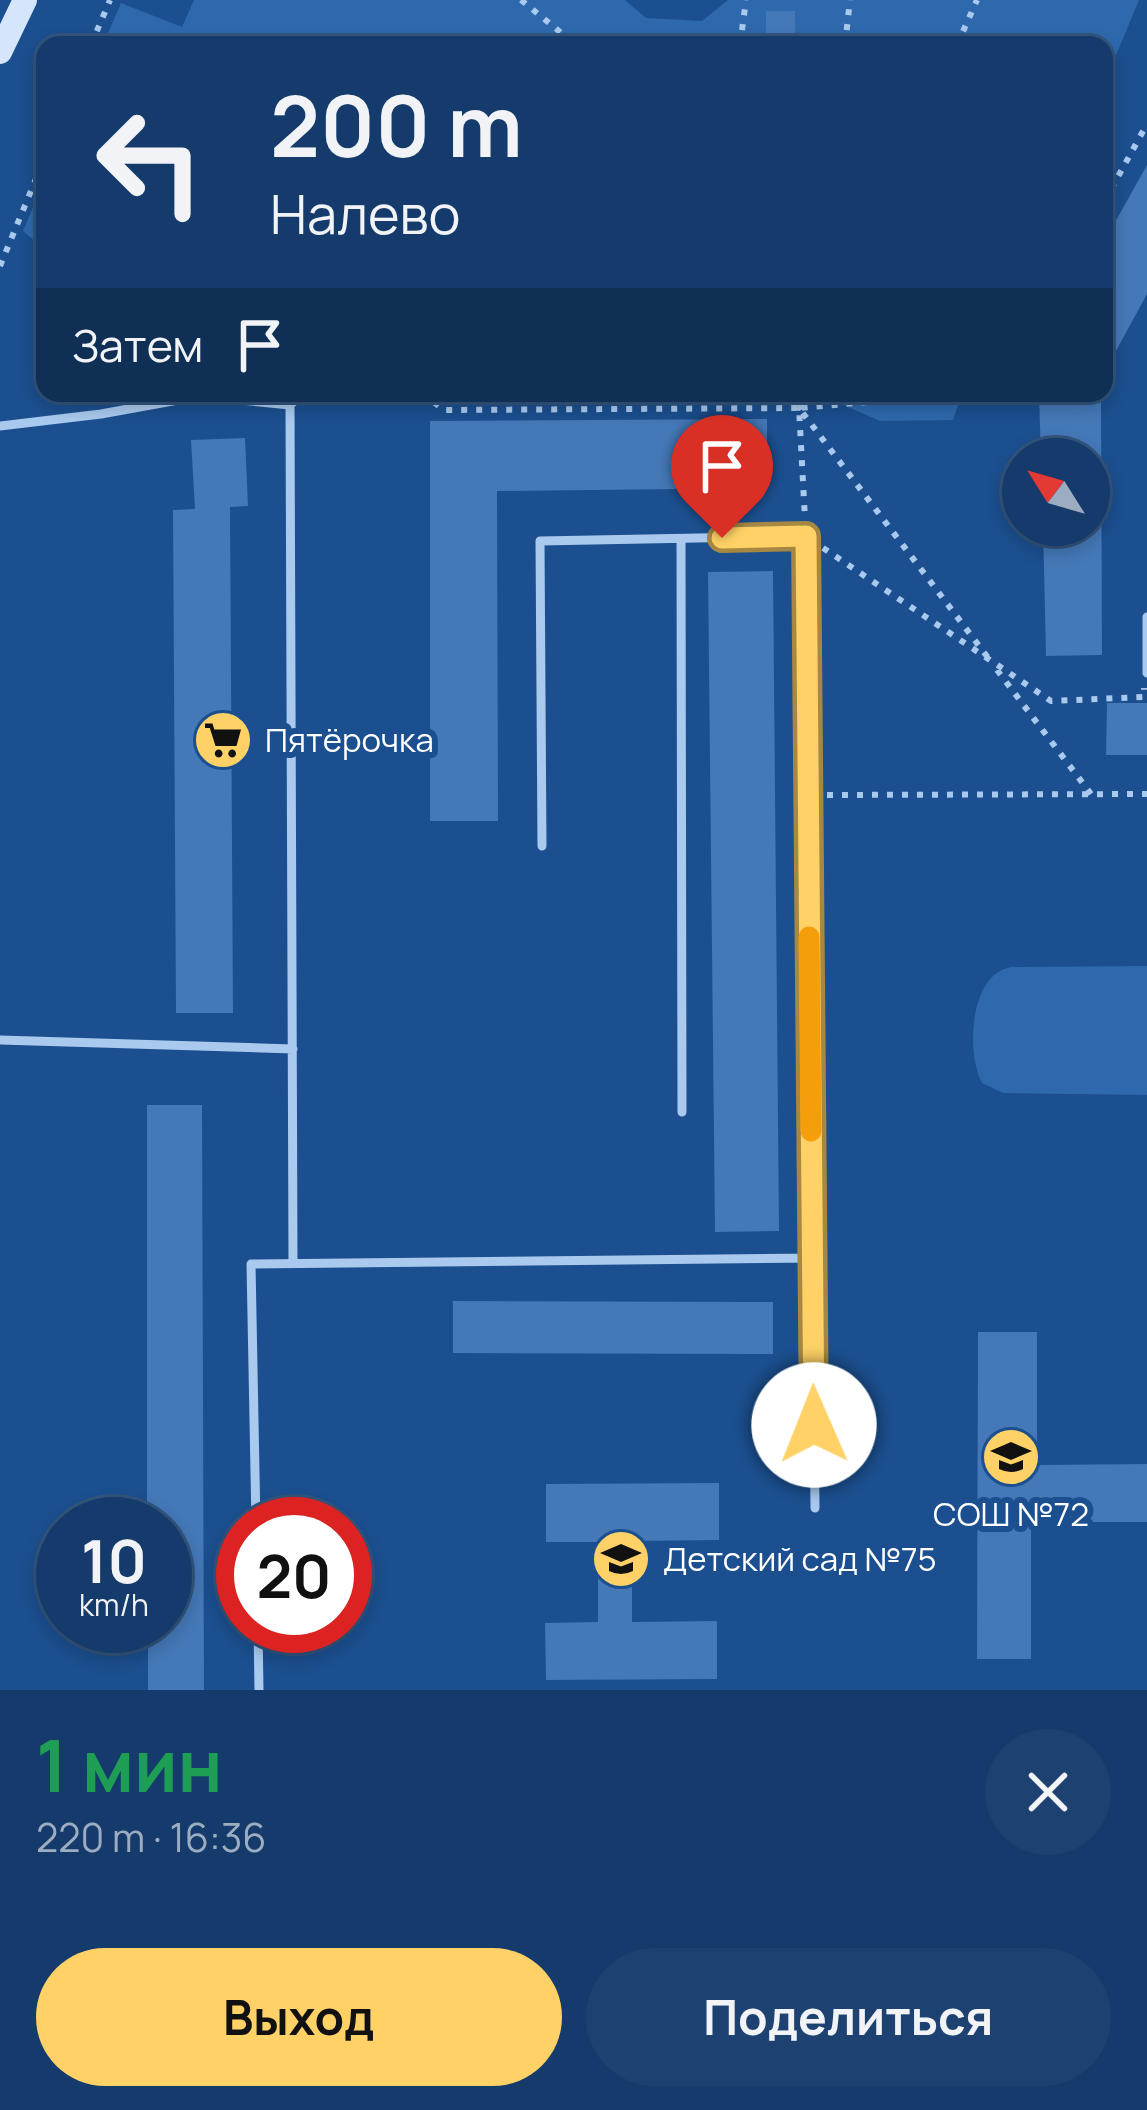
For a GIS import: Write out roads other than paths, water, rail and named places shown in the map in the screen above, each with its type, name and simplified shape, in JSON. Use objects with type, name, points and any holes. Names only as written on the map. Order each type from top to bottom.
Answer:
[{"type":"main road","points":[[0,52],[25,0]]},
{"type":"lane","points":[[0,426],[101,415],[162,402]]},
{"type":"lane","points":[[265,402],[290,405]]},
{"type":"lane","points":[[293,402],[293,1263]]},
{"type":"lane","points":[[542,846],[540,542],[806,536],[815,1508]]},
{"type":"lane","points":[[681,538],[682,1112]]},
{"type":"lane","points":[[1147,617],[1147,673]]},
{"type":"lane","points":[[0,1040],[292,1048]]},
{"type":"lane","points":[[255,1497],[251,1264],[813,1258]]},
{"type":"lane","points":[[258,1653],[259,1690]]},
{"type":"place","name":"Пятёрочка","points":[[223,740]]},
{"type":"place","name":"СОШ №72","points":[[1011,1457]]},
{"type":"place","name":"Детский сад №75","points":[[621,1559]]}]
